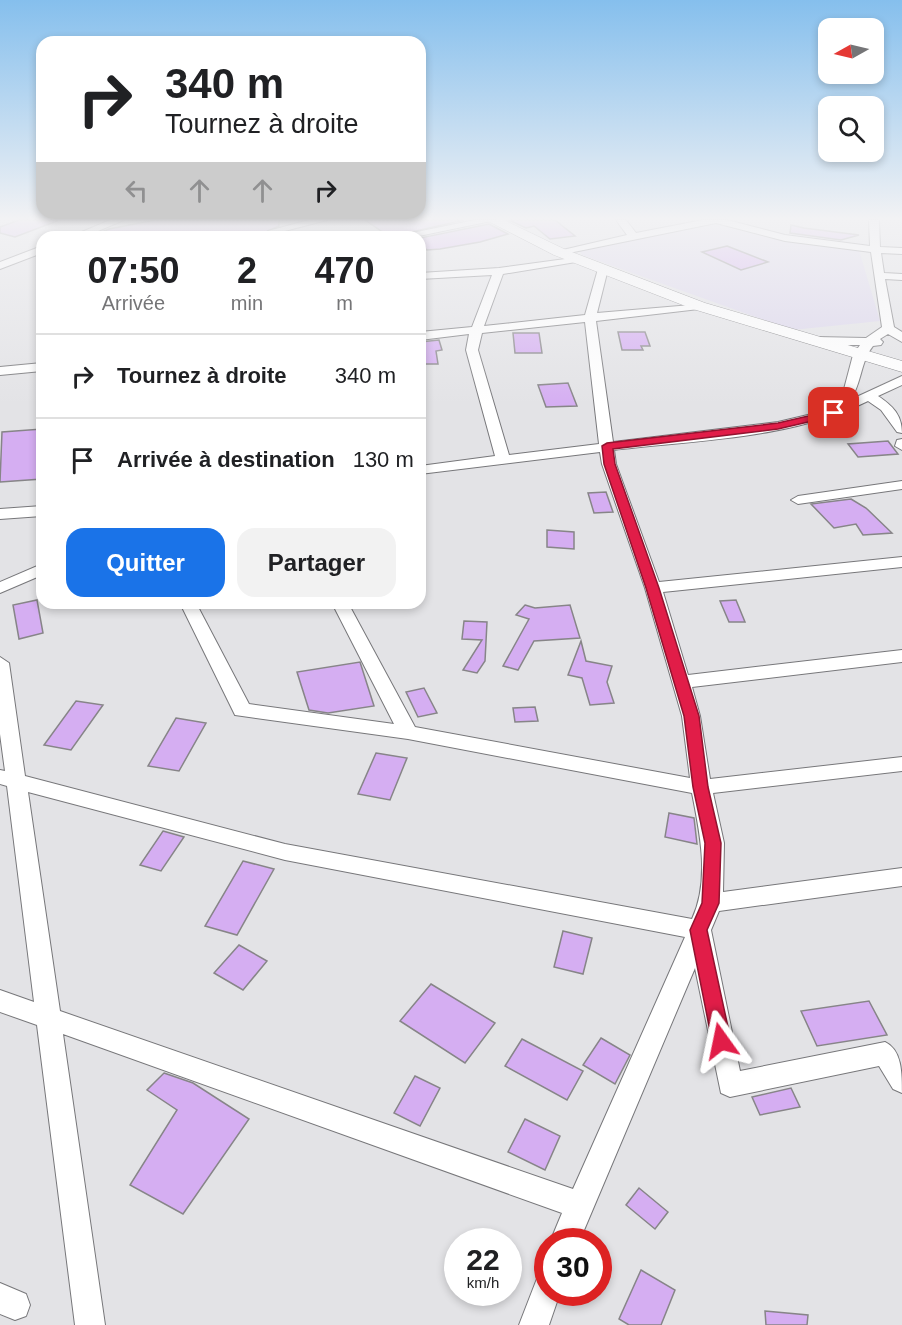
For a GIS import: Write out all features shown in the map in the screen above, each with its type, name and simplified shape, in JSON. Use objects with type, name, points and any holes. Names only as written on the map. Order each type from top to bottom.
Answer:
[{"type":"main road","points":[[636,282],[699,306],[816,341],[864,348],[902,367]]},
{"type":"street","points":[[495,282],[476,331],[472,350],[503,459]]},
{"type":"street","points":[[570,1228],[711,903],[713,843],[701,787],[697,743],[683,682],[653,588],[609,464],[590,319],[600,282]]},
{"type":"street","points":[[883,282],[888,328],[902,338]]},
{"type":"street","points":[[426,335],[699,306]]},
{"type":"street","points":[[834,413],[849,393],[864,348],[888,328]]},
{"type":"street","points":[[864,348],[902,343]]},
{"type":"street","points":[[0,371],[36,368]]},
{"type":"street","points":[[426,469],[778,426],[834,413],[902,380]]},
{"type":"street","points":[[870,397],[886,407],[902,429]]},
{"type":"street","points":[[798,500],[902,485]]},
{"type":"street","points":[[0,514],[36,511]]},
{"type":"street","points":[[653,588],[902,562]]},
{"type":"street","points":[[0,588],[36,572]]},
{"type":"street","points":[[191,609],[242,710],[408,732],[701,787],[902,764]]},
{"type":"street","points":[[343,609],[408,732]]},
{"type":"street","points":[[683,682],[902,656]]},
{"type":"street","points":[[0,663],[8,779],[48,1020],[90,1325]]},
{"type":"street","points":[[8,779],[285,852],[699,930]]},
{"type":"street","points":[[711,903],[902,878]]},
{"type":"street","points":[[699,930],[730,1085],[885,1053],[902,1081]]},
{"type":"street","points":[[0,1001],[48,1020],[580,1205]]},
{"type":"street","points":[[534,1325],[541,1306]]},
{"type":"shaded area","points":[[657,282],[868,282],[880,321],[792,330]]},
{"type":"building","points":[[618,332],[645,332],[650,346],[641,346],[643,350],[622,350]]},
{"type":"building","points":[[513,333],[539,333],[542,353],[515,353]]},
{"type":"building","points":[[439,340],[442,350],[436,351],[438,364],[426,364],[426,341]]},
{"type":"building","points":[[568,383],[577,406],[546,407],[538,385]]},
{"type":"building","points":[[36,429],[36,479],[0,482],[2,432]]},
{"type":"building","points":[[888,441],[898,454],[858,457],[848,444]]},
{"type":"building","points":[[606,492],[613,512],[594,513],[588,493]]},
{"type":"building","points":[[851,499],[866,508],[892,533],[863,535],[856,524],[834,528],[811,504]]},
{"type":"building","points":[[547,530],[574,532],[574,549],[547,547]]},
{"type":"building","points":[[36,600],[36,609],[39,609],[43,633],[19,639],[13,605]]},
{"type":"building","points":[[736,600],[745,622],[729,622],[720,601]]},
{"type":"building","points":[[525,605],[535,608],[570,605],[580,638],[534,641],[518,670],[503,666],[529,619],[516,615]]},
{"type":"building","points":[[464,621],[487,622],[485,661],[477,673],[463,670],[482,640],[462,639]]},
{"type":"building","points":[[581,641],[586,661],[612,666],[607,682],[614,703],[590,705],[582,678],[568,675]]},
{"type":"building","points":[[360,662],[374,706],[328,713],[309,710],[297,672]]},
{"type":"building","points":[[424,688],[437,713],[418,717],[406,692]]},
{"type":"building","points":[[76,701],[103,705],[71,750],[44,745]]},
{"type":"building","points":[[535,707],[538,721],[515,722],[513,708]]},
{"type":"building","points":[[176,718],[206,723],[179,771],[148,766]]},
{"type":"building","points":[[376,753],[407,758],[390,800],[358,794]]},
{"type":"building","points":[[669,813],[694,818],[697,844],[665,837]]},
{"type":"building","points":[[163,831],[184,837],[161,871],[140,865]]},
{"type":"building","points":[[243,861],[274,869],[237,935],[205,926]]},
{"type":"building","points":[[563,931],[592,938],[583,974],[554,967]]},
{"type":"building","points":[[239,945],[267,961],[243,990],[214,973]]},
{"type":"building","points":[[431,984],[495,1023],[465,1063],[400,1021]]},
{"type":"building","points":[[869,1001],[887,1035],[817,1046],[801,1011]]},
{"type":"building","points":[[601,1038],[630,1055],[615,1084],[583,1065]]},
{"type":"building","points":[[522,1039],[583,1071],[567,1100],[505,1066]]},
{"type":"building","points":[[164,1073],[193,1083],[249,1119],[183,1214],[130,1185],[177,1110],[147,1090]]},
{"type":"building","points":[[415,1076],[440,1088],[420,1126],[394,1113]]},
{"type":"building","points":[[791,1088],[800,1107],[760,1115],[752,1097]]},
{"type":"building","points":[[525,1119],[560,1136],[545,1170],[508,1152]]},
{"type":"building","points":[[639,1188],[668,1212],[655,1229],[626,1205]]},
{"type":"building","points":[[641,1270],[675,1290],[661,1325],[629,1325],[619,1319]]},
{"type":"building","points":[[765,1311],[808,1315],[807,1325],[766,1325]]},
{"type":"route","points":[[721,1041],[699,930],[711,903],[713,843],[701,787],[692,716],[653,588],[609,464],[607,446],[778,426],[834,413]]}]
